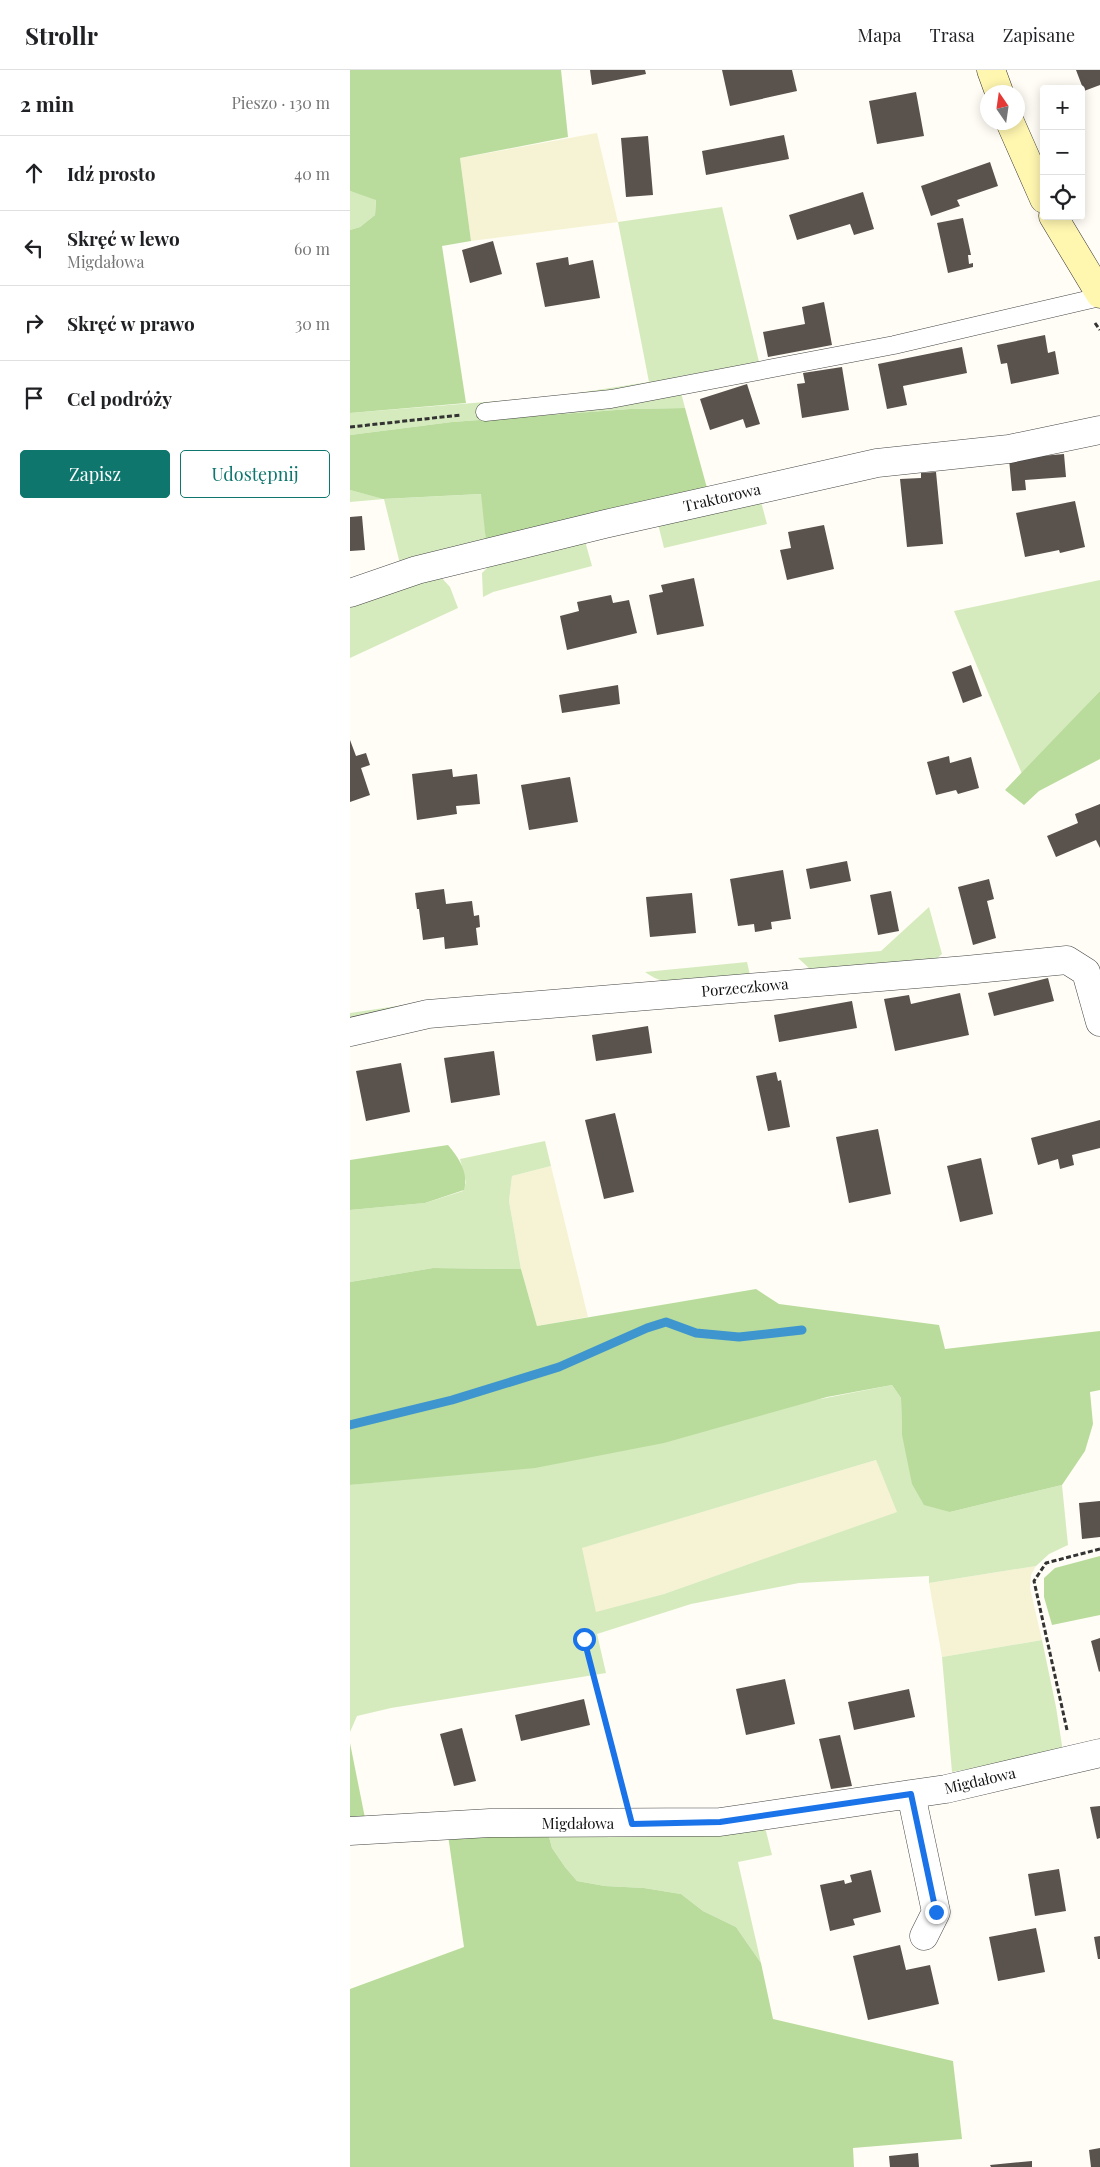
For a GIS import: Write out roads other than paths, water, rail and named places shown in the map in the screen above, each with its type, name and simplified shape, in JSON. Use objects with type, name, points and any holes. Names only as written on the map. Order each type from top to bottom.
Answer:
[{"type":"street","points":[[991,70],[996,85]]},
{"type":"street","points":[[1014,130],[1040,190]]},
{"type":"street","points":[[1055,220],[1100,296]]},
{"type":"street","name":"Traktorowa","points":[[350,593],[418,570],[605,524],[877,463],[1009,449],[1100,430]]},
{"type":"street","name":"Porzeczkowa","points":[[350,1032],[428,1014],[1067,960],[1086,972],[1100,1022]]},
{"type":"street","name":"Migdałowa","points":[[350,1831],[490,1824],[720,1822],[946,1789],[1100,1753]]},
{"type":"street","points":[[911,1794],[936,1912],[924,1936]]},
{"type":"lane","points":[[485,412],[611,399],[894,344],[1100,296]]},
{"type":"waterway","points":[[350,1425],[452,1400],[559,1367],[647,1328],[666,1322],[696,1333],[739,1337],[802,1330]]}]
